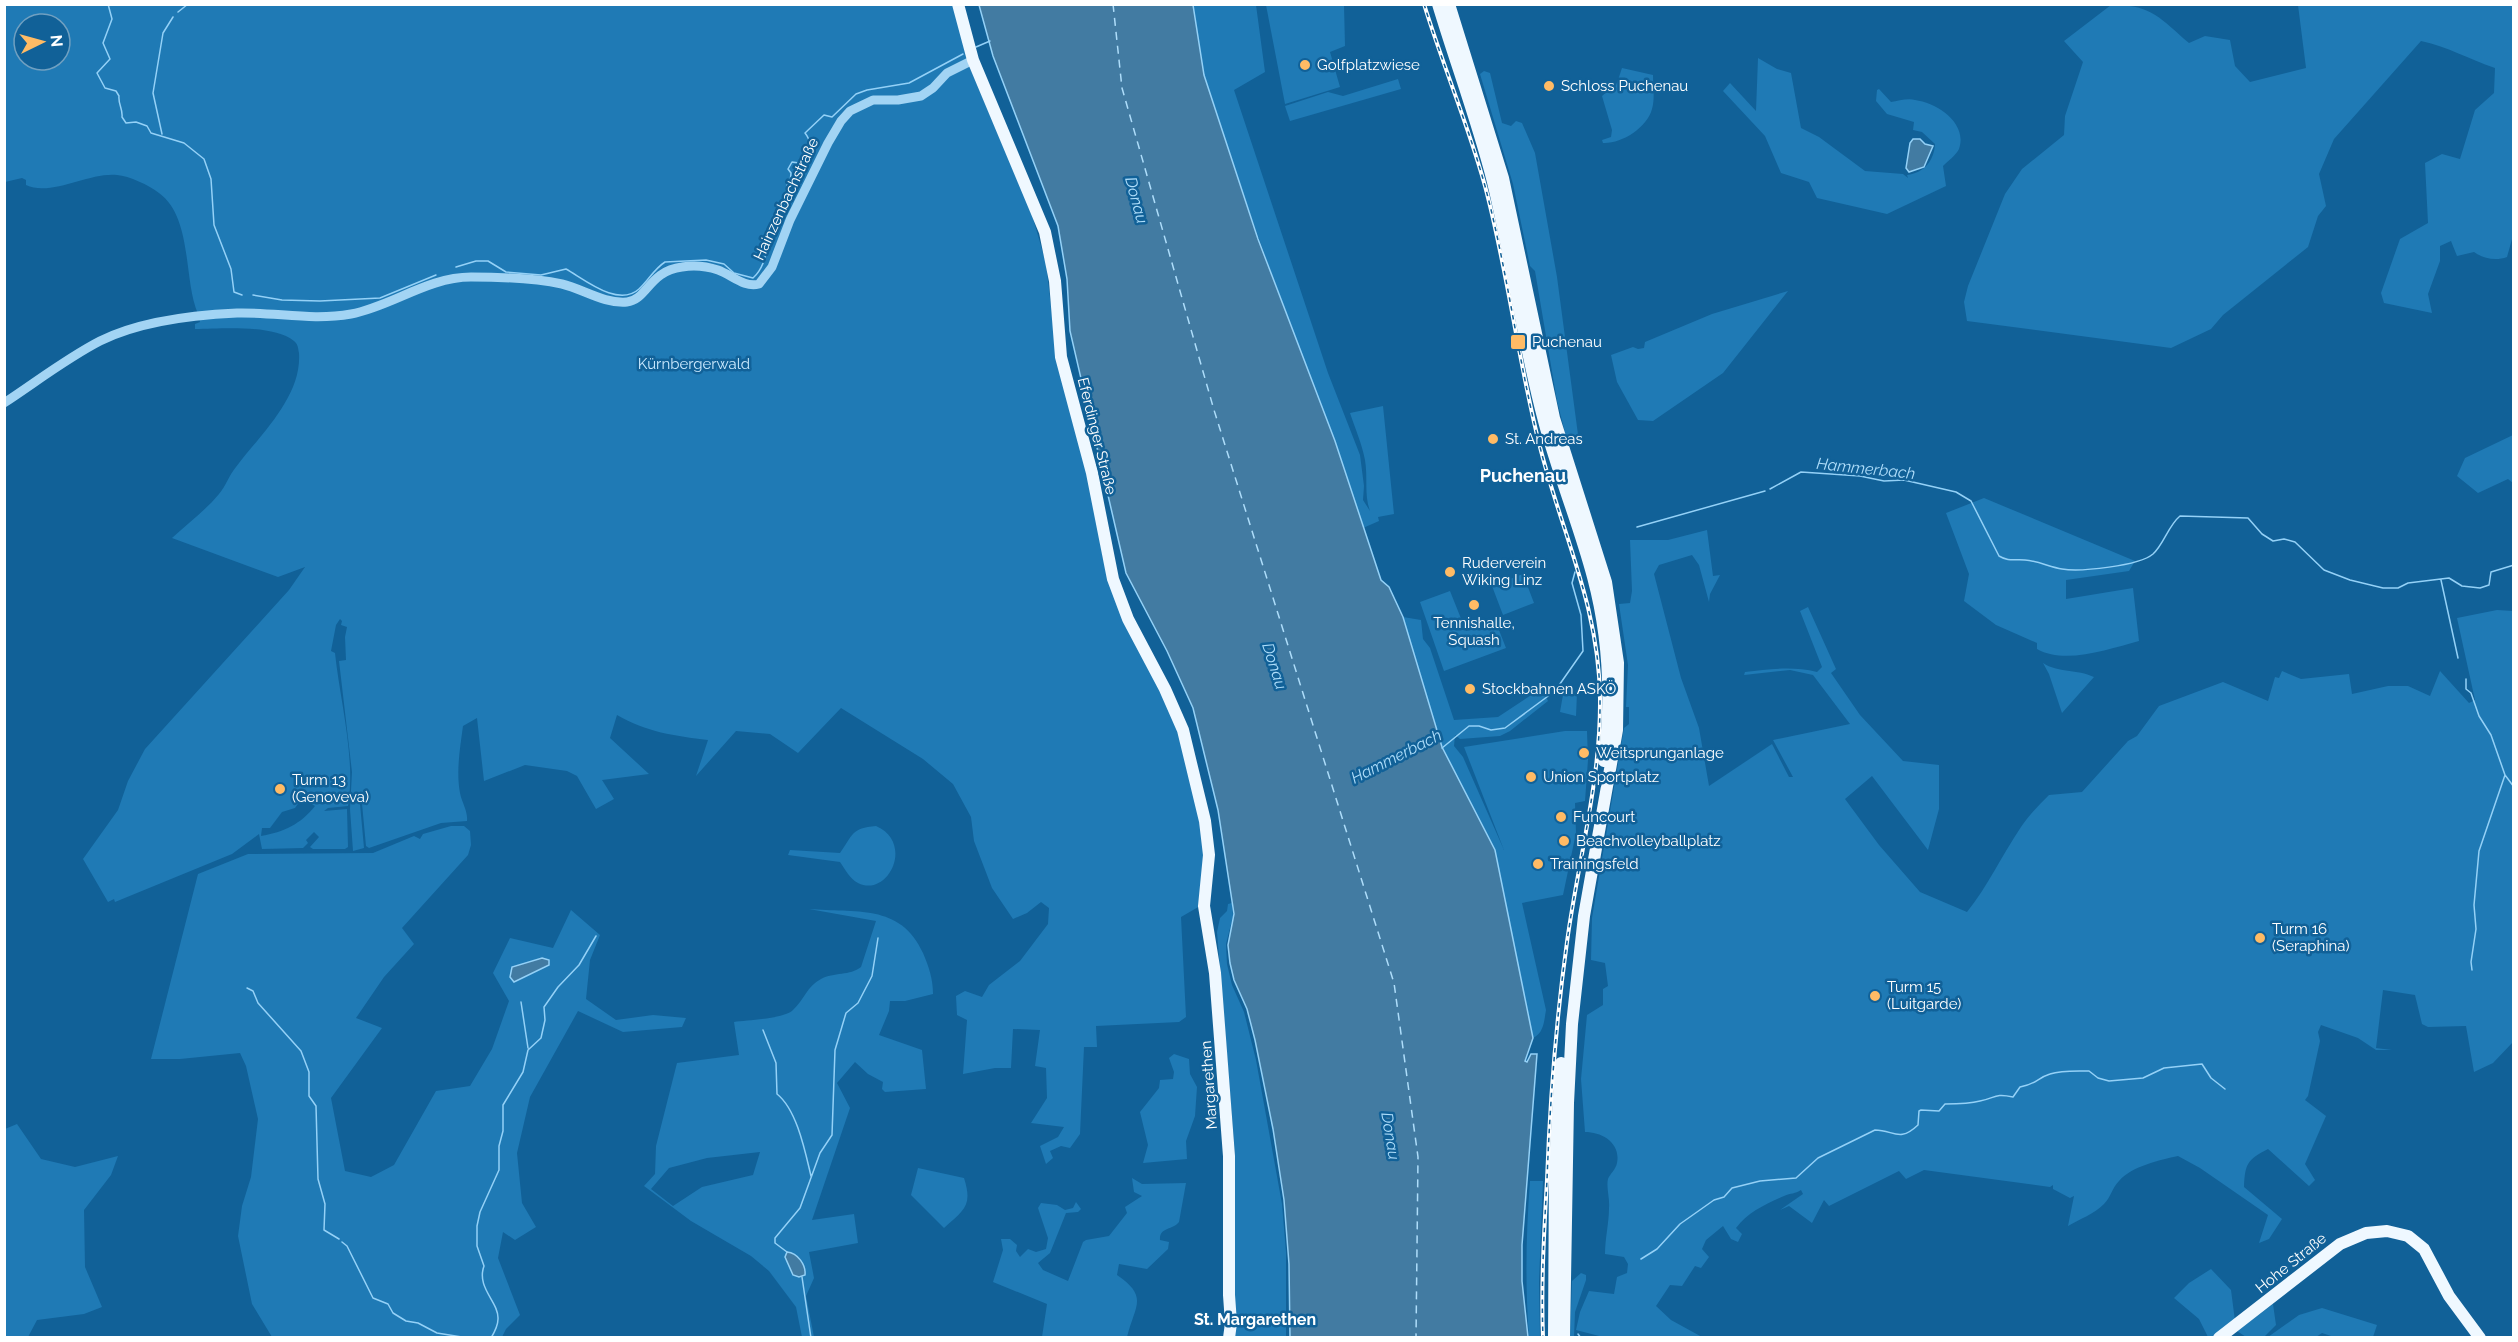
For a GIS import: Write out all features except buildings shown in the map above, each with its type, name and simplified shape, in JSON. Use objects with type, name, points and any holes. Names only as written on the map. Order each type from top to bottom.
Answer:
[{"type":"main road","name":"Eferdinger Straße","points":[[958,4],[973,60],[1045,232],[1055,281],[1058,341],[1095,483],[1109,566],[1124,609],[1176,712],[1188,747],[1208,833],[1207,874]]},
{"type":"main road","points":[[1438,4],[1472,107],[1492,181],[1542,414],[1560,479],[1593,576],[1607,663],[1606,746],[1575,930],[1559,1084],[1555,1165],[1554,1338]]},
{"type":"main road","points":[[1449,4],[1503,178],[1554,417],[1606,582],[1617,654],[1617,730],[1584,916],[1572,1024],[1568,1103],[1564,1338]]},
{"type":"main road","name":"Margarethen","points":[[1207,874],[1204,906],[1215,973],[1228,1144],[1228,1338]]},
{"type":"main road","name":"Hohe Straße","points":[[2219,1338],[2340,1244],[2366,1233],[2387,1231],[2408,1236],[2424,1249],[2449,1296],[2480,1338]]},
{"type":"street","name":"Hainzenbachstraße","points":[[4,403],[100,341],[142,326],[241,313],[303,318],[338,316],[377,308],[428,285],[459,277],[558,283],[621,302],[635,300],[662,272],[679,267],[708,267],[746,284],[759,284],[772,267],[790,220],[828,143],[850,111],[873,100],[898,100],[921,96],[933,88],[946,73],[973,60]]},
{"type":"green space","name":"Kürnbergerwald","points":[[5,5],[953,5],[968,63],[1032,215],[1046,263],[1055,342],[1091,490],[1103,559],[1160,683],[1185,746],[1205,846],[1200,906],[1181,917],[1186,1017],[1179,1022],[1096,1026],[1097,1047],[1084,1047],[1080,1134],[1070,1148],[1061,1146],[1050,1151],[1053,1158],[1046,1164],[1040,1146],[1058,1137],[1064,1127],[1031,1123],[1047,1098],[1046,1068],[1035,1066],[1040,1030],[1013,1029],[1011,1068],[995,1068],[963,1074],[967,1020],[957,1015],[956,996],[965,991],[982,997],[989,985],[1020,961],[1048,924],[1049,908],[1041,902],[1027,913],[1013,919],[992,888],[974,841],[971,817],[953,784],[923,759],[841,708],[798,753],[770,734],[736,731],[696,776],[708,740],[650,729],[617,715],[610,738],[649,774],[602,780],[614,799],[596,809],[577,776],[567,771],[525,765],[484,781],[477,718],[463,726],[458,768],[461,797],[467,821],[441,823],[369,848],[366,846],[361,793],[359,793],[364,848],[353,851],[350,809],[352,772],[339,661],[346,660],[347,627],[341,625],[340,619],[336,625],[331,651],[335,653],[349,749],[350,788],[348,806],[328,808],[324,811],[347,809],[348,847],[345,849],[313,849],[310,847],[319,837],[314,832],[306,840],[308,843],[303,848],[262,849],[259,834],[232,854],[115,902],[114,899],[108,902],[83,859],[118,810],[128,781],[145,749],[289,590],[305,567],[278,577],[172,538],[219,494],[234,470],[278,414],[294,385],[299,353],[294,341],[273,332],[246,329],[195,329],[195,324],[200,322],[193,300],[182,233],[170,204],[150,187],[117,175],[94,177],[47,188],[26,185],[26,180],[22,178],[5,182]],"holes":[[[302,798],[315,806],[298,822],[285,829],[261,836],[262,828],[270,828],[282,812],[295,808]]]},
{"type":"green space","points":[[1193,5],[1256,5],[1265,72],[1234,90],[1328,373],[1360,455],[1364,486],[1363,500],[1370,511],[1367,499],[1365,460],[1350,413],[1383,406],[1394,514],[1378,517],[1379,521],[1363,528],[1215,113],[1198,49]]},
{"type":"green space","name":"Golfplatzwiese","points":[[1266,5],[1344,5],[1345,46],[1330,52],[1340,87],[1285,104]]},
{"type":"green space","points":[[2111,5],[2125,5],[2146,10],[2162,20],[2189,43],[2205,36],[2230,40],[2235,66],[2250,82],[2306,68],[2298,5],[2513,5],[2514,232],[2507,257],[2490,259],[2474,252],[2457,256],[2451,241],[2440,246],[2440,261],[2428,294],[2432,313],[2384,303],[2381,293],[2400,239],[2428,223],[2425,163],[2442,154],[2460,159],[2475,110],[2494,93],[2495,68],[2441,46],[2421,41],[2334,139],[2319,174],[2326,206],[2318,216],[2308,247],[2223,315],[2211,329],[2171,348],[1967,321],[1964,302],[1968,286],[2005,194],[2022,169],[2064,135],[2065,116],[2083,62],[2064,41]]},
{"type":"green space","points":[[1758,58],[1777,69],[1791,73],[1801,128],[1819,137],[1865,171],[1903,174],[1908,178],[1907,175],[1918,172],[1927,165],[1933,156],[1935,144],[1922,132],[1913,130],[1914,122],[1887,114],[1876,101],[1877,90],[1879,89],[1891,102],[1912,99],[1941,110],[1955,123],[1961,140],[1958,151],[1943,166],[1946,186],[1887,214],[1817,198],[1809,182],[1781,173],[1765,136],[1723,91],[1730,83],[1756,111]]},
{"type":"green space","points":[[1622,68],[1653,75],[1652,109],[1645,122],[1632,134],[1618,141],[1603,143],[1602,140],[1611,137],[1612,130],[1602,96],[1617,83]]},
{"type":"green space","points":[[1484,71],[1490,73],[1502,123],[1511,126],[1516,121],[1522,123],[1535,153],[1557,277],[1579,442],[1568,444],[1557,401],[1535,271],[1530,266],[1513,184],[1480,74]]},
{"type":"green space","points":[[1398,79],[1401,89],[1290,121],[1285,106],[1328,92],[1343,96]]},
{"type":"green space","points":[[1788,291],[1723,373],[1653,421],[1638,420],[1617,382],[1611,355],[1633,347],[1644,348],[1645,342],[1712,314]]},
{"type":"green space","points":[[2513,435],[2513,483],[2508,479],[2478,493],[2457,476],[2465,458]]},
{"type":"green space","points":[[1984,498],[2135,561],[2129,571],[2066,580],[2066,599],[2133,588],[2139,641],[2074,656],[2048,654],[2037,649],[2037,643],[1996,625],[1964,601],[1969,574],[1946,513]]},
{"type":"green space","points":[[1707,530],[1713,576],[1720,575],[1710,594],[1709,602],[1699,565],[1692,555],[1659,565],[1654,574],[1681,678],[1699,728],[1709,786],[1772,744],[1789,777],[1793,777],[1773,740],[1850,724],[1813,675],[1790,670],[1744,675],[1745,672],[1781,669],[1817,672],[1822,667],[1800,611],[1808,607],[1836,669],[1831,673],[1860,715],[1903,761],[1939,765],[1939,809],[1928,850],[1872,776],[1845,799],[1879,845],[1920,892],[1967,912],[1982,892],[2027,818],[2038,806],[2049,795],[2082,792],[2128,741],[2137,736],[2159,706],[2223,682],[2268,701],[2275,677],[2279,678],[2282,671],[2301,679],[2349,674],[2352,694],[2388,686],[2408,686],[2430,696],[2440,671],[2469,703],[2475,700],[2457,618],[2497,610],[2513,611],[2513,1042],[2493,1063],[2474,1072],[2466,1026],[2428,1027],[2422,1024],[2415,995],[2383,990],[2376,1048],[2392,1050],[2376,1050],[2358,1038],[2321,1025],[2318,1032],[2320,1041],[2308,1096],[2305,1100],[2326,1116],[2305,1164],[2315,1180],[2309,1186],[2268,1149],[2251,1160],[2246,1168],[2244,1187],[2282,1219],[2269,1239],[2259,1243],[2268,1215],[2200,1168],[2178,1156],[2147,1164],[2131,1171],[2117,1184],[2100,1208],[2068,1226],[2074,1196],[2070,1198],[2053,1189],[2053,1185],[2050,1187],[1924,1170],[1906,1179],[1899,1171],[1829,1206],[1824,1200],[1812,1223],[1789,1206],[1780,1210],[1803,1194],[1801,1190],[1771,1202],[1746,1217],[1736,1228],[1742,1234],[1738,1242],[1731,1239],[1723,1226],[1706,1240],[1702,1249],[1709,1257],[1701,1268],[1695,1266],[1682,1286],[1670,1285],[1656,1306],[1671,1320],[1702,1337],[1603,1337],[1576,1330],[1580,1312],[1589,1291],[1614,1294],[1617,1277],[1627,1273],[1628,1264],[1624,1257],[1605,1254],[1609,1204],[1608,1182],[1616,1165],[1617,1156],[1609,1140],[1598,1134],[1585,1132],[1581,1079],[1587,1015],[1603,1005],[1603,989],[1608,986],[1605,963],[1591,960],[1592,918],[1624,728],[1629,724],[1629,707],[1626,707],[1628,665],[1619,604],[1630,603],[1632,591],[1630,540],[1668,540]]},
{"type":"green space","points":[[1523,574],[1534,603],[1503,615],[1492,586]]},
{"type":"green space","points":[[1450,591],[1466,631],[1495,620],[1506,648],[1444,671],[1420,602]]},
{"type":"green space","points":[[1403,617],[1421,620],[1423,639],[1430,648],[1454,720],[1498,717],[1542,688],[1548,701],[1510,731],[1500,736],[1460,739],[1455,735],[1454,746],[1463,757],[1504,850],[1464,747],[1565,731],[1587,731],[1588,760],[1585,801],[1575,803],[1576,833],[1563,895],[1522,903],[1546,1010],[1541,1030],[1533,1038],[1495,850],[1442,747]]},
{"type":"green space","points":[[2043,663],[2094,677],[2062,713],[2049,674]]},
{"type":"green space","points":[[1564,689],[1577,693],[1576,716],[1560,712]]},
{"type":"green space","points":[[451,826],[464,826],[470,831],[471,845],[468,855],[402,928],[414,944],[384,977],[356,1018],[382,1028],[331,1098],[345,1171],[371,1177],[394,1165],[436,1091],[470,1086],[492,1049],[509,1001],[493,973],[510,938],[553,948],[571,910],[600,935],[590,960],[586,999],[616,1020],[653,1015],[686,1018],[682,1027],[623,1032],[578,1011],[530,1097],[517,1153],[522,1203],[536,1227],[515,1240],[503,1232],[498,1258],[520,1315],[506,1329],[502,1337],[272,1337],[252,1304],[238,1236],[242,1206],[251,1177],[258,1119],[246,1066],[240,1053],[180,1059],[151,1059],[198,874],[248,854],[373,853],[414,836],[420,839],[423,834]],"holes":[[[541,958],[549,965],[514,982],[513,967]]]},
{"type":"green space","points":[[876,826],[888,834],[894,844],[895,855],[893,866],[879,883],[869,886],[858,883],[840,862],[788,855],[790,850],[840,853],[857,831]]},
{"type":"green space","points":[[1232,903],[1233,916],[1226,944],[1227,964],[1232,985],[1244,1012],[1256,1060],[1282,1204],[1286,1252],[1286,1337],[1234,1337],[1235,1154],[1217,932],[1220,918],[1227,911],[1228,904]]},
{"type":"green space","points":[[809,909],[875,914],[889,918],[914,937],[929,968],[933,994],[905,1001],[890,1001],[889,1011],[879,1035],[922,1050],[926,1089],[885,1092],[882,1089],[883,1082],[868,1074],[855,1062],[837,1083],[850,1108],[812,1220],[854,1214],[858,1243],[809,1252],[814,1278],[806,1296],[814,1337],[802,1337],[796,1307],[769,1271],[751,1256],[691,1221],[644,1186],[655,1174],[656,1146],[677,1063],[739,1055],[734,1022],[788,1013],[797,1006],[816,982],[826,977],[857,970],[861,967],[876,921]],"holes":[[[760,1152],[753,1175],[702,1187],[673,1206],[651,1189],[669,1168],[707,1158]],[[793,1253],[799,1258],[805,1271],[799,1277],[793,1275],[785,1257]]]},
{"type":"green space","points":[[1174,1054],[1189,1059],[1190,1074],[1197,1087],[1195,1116],[1186,1141],[1187,1159],[1143,1163],[1148,1145],[1140,1112],[1159,1088],[1160,1080],[1173,1079],[1174,1072],[1169,1058]]},
{"type":"green space","points":[[17,1124],[41,1159],[75,1167],[118,1156],[111,1175],[84,1210],[85,1267],[102,1307],[84,1314],[37,1320],[28,1337],[5,1337],[5,1129]]},
{"type":"green space","points":[[918,1168],[964,1178],[967,1187],[965,1207],[944,1228],[911,1195]]},
{"type":"green space","points":[[1132,1178],[1142,1184],[1186,1183],[1179,1222],[1160,1236],[1160,1240],[1169,1242],[1168,1249],[1147,1269],[1119,1264],[1117,1275],[1133,1289],[1137,1302],[1127,1337],[1042,1337],[1047,1304],[993,1282],[1003,1250],[1001,1239],[1010,1239],[1017,1245],[1016,1251],[1020,1257],[1028,1249],[1036,1252],[1046,1249],[1048,1238],[1038,1208],[1041,1203],[1057,1205],[1065,1210],[1073,1208],[1076,1202],[1081,1209],[1078,1212],[1066,1213],[1050,1253],[1038,1263],[1043,1270],[1068,1281],[1083,1242],[1109,1236],[1127,1213],[1125,1207],[1142,1196],[1134,1192]]},
{"type":"green space","points":[[1530,1181],[1543,1181],[1539,1282],[1540,1337],[1529,1337],[1526,1259]]},
{"type":"green space","points":[[2211,1269],[2231,1290],[2235,1321],[2214,1337],[2208,1337],[2199,1319],[2174,1298],[2189,1283]]},
{"type":"green space","points":[[1581,1273],[1586,1275],[1586,1280],[1575,1312],[1574,1337],[1570,1337],[1572,1281]]},
{"type":"green space","points":[[2273,1304],[2276,1325],[2264,1337],[2246,1337],[2237,1331]]},
{"type":"green space","points":[[2322,1308],[2377,1325],[2373,1337],[2334,1337],[2322,1333],[2316,1337],[2268,1337],[2299,1315]]},
{"type":"water","name":"Donau","points":[[979,5],[1193,5],[1204,75],[1258,239],[1335,441],[1381,580],[1389,587],[1403,617],[1442,747],[1495,850],[1533,1038],[1525,1061],[1527,1062],[1531,1054],[1537,1054],[1522,1245],[1522,1281],[1528,1337],[1290,1337],[1289,1264],[1284,1200],[1273,1129],[1255,1040],[1247,1009],[1234,980],[1230,963],[1228,945],[1234,914],[1218,810],[1193,708],[1167,651],[1126,573],[1070,331],[1067,279],[1058,226],[993,56]]},
{"type":"water","points":[[1913,139],[1920,139],[1925,144],[1933,146],[1924,167],[1909,172],[1906,168],[1910,143]]},
{"type":"water","points":[[542,958],[549,960],[549,965],[514,982],[510,977],[512,967]]},
{"type":"water","points":[[787,1252],[800,1260],[805,1275],[799,1277],[793,1275],[785,1257]]},
{"type":"waterway","points":[[108,4],[112,19],[103,43],[110,59],[97,73],[105,88],[116,91],[119,96],[122,117],[126,123],[136,122],[147,126],[151,133],[184,143],[204,159],[211,179],[214,225],[231,269],[234,292],[242,295]]},
{"type":"waterway","points":[[178,12],[188,4]]},
{"type":"waterway","points":[[162,134],[153,93],[163,33],[173,17]]},
{"type":"waterway","points":[[976,47],[990,41]]},
{"type":"waterway","points":[[456,267],[476,261],[488,261],[506,272],[541,275],[566,269],[601,290],[621,295],[631,294],[639,289],[665,262],[706,260],[724,264],[734,273],[753,278],[763,262],[770,235],[778,219],[785,212],[787,185],[790,183],[791,173],[788,169],[792,162],[799,163],[809,148],[808,137],[805,133],[824,115],[832,117],[856,94],[909,83],[963,54]]},
{"type":"waterway","points":[[253,295],[282,300],[320,301],[380,298],[436,275]]},
{"type":"waterway","name":"Hammerbach","points":[[1770,489],[1801,472],[1860,476],[1884,481],[1904,480],[1956,492],[1971,501],[1999,556],[2009,560],[2025,560],[2062,569],[2082,570],[2109,567],[2146,558],[2157,550],[2180,516],[2248,518],[2262,534],[2273,541],[2284,539],[2295,542],[2324,570],[2350,580],[2383,588],[2398,588],[2408,583],[2449,578],[2462,586],[2480,588],[2489,585],[2491,572],[2514,565]]},
{"type":"waterway","name":"Hammerbach","points":[[1637,527],[1765,491]]},
{"type":"waterway","name":"Hammerbach","points":[[1442,748],[1469,726],[1491,730],[1505,728],[1555,691],[1583,651],[1581,615],[1572,583],[1575,572]]},
{"type":"waterway","points":[[2441,580],[2458,658]]},
{"type":"waterway","points":[[2466,679],[2466,689],[2471,693],[2479,716],[2491,735],[2505,775],[2514,787]]},
{"type":"waterway","points":[[2472,970],[2476,929],[2474,905],[2479,851],[2505,775]]},
{"type":"waterway","points":[[491,1338],[498,1319],[483,1281],[484,1266],[477,1246],[477,1226],[480,1212],[499,1170],[503,1105],[523,1072],[528,1050],[541,1038],[545,1020],[544,1007],[558,987],[579,965],[596,936]]},
{"type":"waterway","points":[[787,1252],[775,1243],[775,1238],[800,1208],[820,1153],[832,1135],[835,1050],[846,1013],[858,1003],[872,976],[878,938]]},
{"type":"waterway","points":[[247,988],[253,991],[258,1003],[301,1051],[309,1072],[309,1096],[316,1106],[318,1179],[325,1204],[324,1230],[339,1239]]},
{"type":"waterway","points":[[521,1002],[528,1048]]},
{"type":"waterway","points":[[763,1030],[776,1063],[777,1094],[795,1120],[811,1176]]},
{"type":"waterway","points":[[1641,1259],[1657,1249],[1680,1224],[1714,1200],[1724,1197],[1732,1188],[1760,1181],[1796,1178],[1818,1158],[1875,1130],[1896,1134],[1906,1133],[1918,1125],[1921,1110],[1939,1111],[1945,1104],[1972,1103],[1998,1096],[2013,1097],[2020,1087],[2050,1074],[2064,1071],[2089,1071],[2098,1078],[2109,1081],[2143,1078],[2164,1068],[2202,1064],[2211,1078],[2225,1089]]},
{"type":"waterway","points":[[342,1242],[347,1246],[373,1298],[388,1304],[393,1313],[406,1321],[418,1323],[437,1333],[468,1338]]},
{"type":"waterway","points":[[802,1277],[811,1338]]},
{"type":"waterway","points":[[1578,1334],[1581,1338]]},
{"type":"ferry route","points":[[1113,4],[1122,88],[1214,410],[1394,983],[1418,1157],[1416,1338]]},
{"type":"railway","points":[[1424,4],[1485,186],[1532,415],[1586,601],[1598,664],[1600,698],[1597,759],[1567,942],[1554,1061],[1544,1239],[1543,1338]]},
{"type":"place","name":"Golfplatzwiese","points":[[1305,65]]},
{"type":"place","name":"Schloss Puchenau","points":[[1549,86]]},
{"type":"place","name":"Puchenau","points":[[1518,342]]},
{"type":"place","name":"St. Andreas","points":[[1493,439]]},
{"type":"place","name":"Ruderverein Wiking Linz","points":[[1450,572]]},
{"type":"place","name":"Tennishalle, Squash","points":[[1474,605]]},
{"type":"place","name":"Stockbahnen ASKÖ","points":[[1470,689]]},
{"type":"place","name":"Weitsprunganlage","points":[[1584,753]]},
{"type":"place","name":"Union Sportplatz","points":[[1531,777]]},
{"type":"place","name":"Turm 13 (Genoveva)","points":[[280,789]]},
{"type":"place","name":"Funcourt","points":[[1561,817]]},
{"type":"place","name":"Beachvolleyballplatz","points":[[1564,841]]},
{"type":"place","name":"Trainingsfeld","points":[[1538,864]]},
{"type":"place","name":"Turm 16 (Seraphina)","points":[[2260,938]]},
{"type":"place","name":"Turm 15 (Luitgarde)","points":[[1875,996]]},
{"type":"district","name":"Puchenau","points":[[1523,476]]},
{"type":"district","name":"St. Margarethen","points":[[1255,1319]]}]
